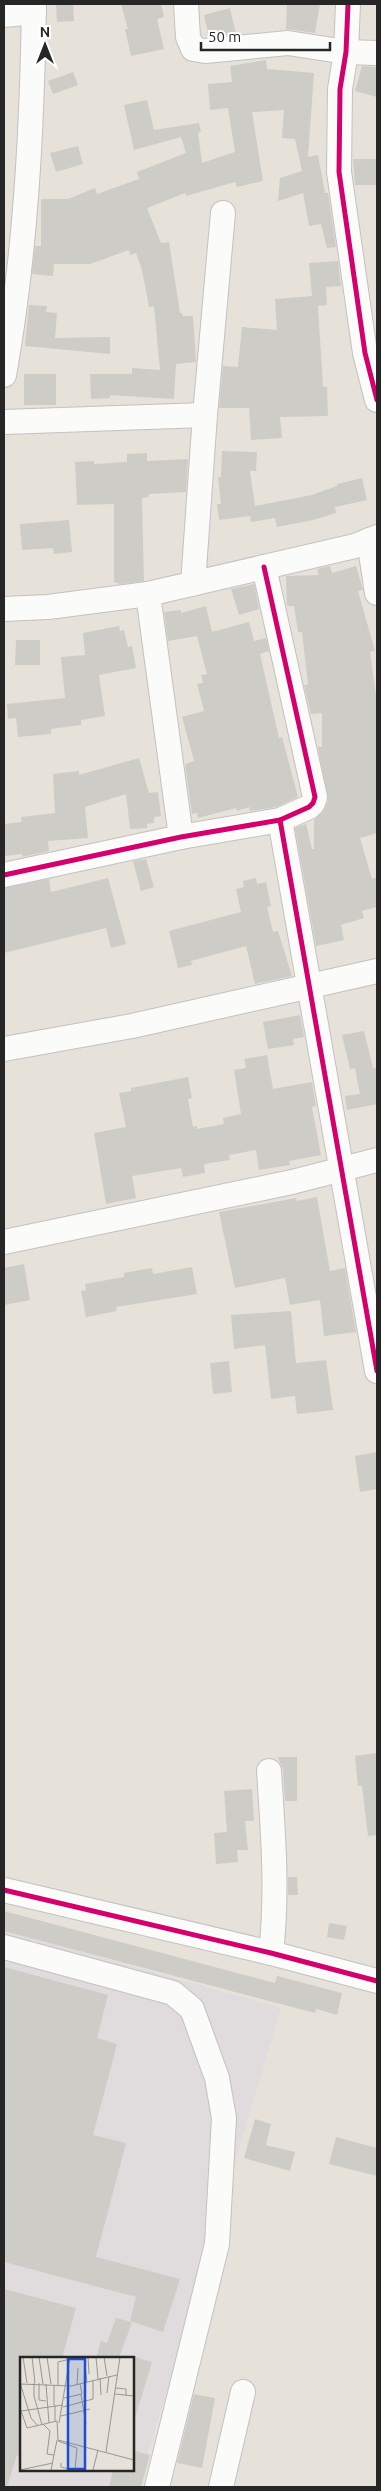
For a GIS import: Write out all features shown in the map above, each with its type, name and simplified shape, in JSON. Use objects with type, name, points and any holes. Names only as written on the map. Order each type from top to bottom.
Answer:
[{"type":"street","points":[[186,4],[188,37],[193,49],[205,51],[288,44],[346,52],[377,52]]},
{"type":"street","points":[[348,4],[346,52],[340,89],[339,172],[371,352],[377,400]]},
{"type":"street","points":[[4,15],[34,8],[31,140],[8,327],[4,375]]},
{"type":"street","points":[[193,584],[205,415],[223,213]]},
{"type":"street","points":[[4,422],[205,415]]},
{"type":"street","points":[[4,609],[48,607],[148,594],[354,546],[373,538],[377,594]]},
{"type":"street","points":[[4,875],[181,837],[280,820],[309,807],[313,803],[315,797],[264,567]]},
{"type":"street","points":[[148,594],[181,837]]},
{"type":"street","points":[[280,820],[343,1169],[377,1371]]},
{"type":"street","points":[[4,1049],[132,1026],[377,971]]},
{"type":"street","points":[[4,1242],[292,1182],[377,1160]]},
{"type":"street","points":[[270,1771],[276,1877],[276,1913],[272,1952]]},
{"type":"street","points":[[4,1890],[272,1952],[377,1982]]},
{"type":"street","points":[[4,1947],[173,1993],[192,2009],[217,2078],[224,2118],[217,2244],[157,2487]]},
{"type":"street","points":[[222,2487],[243,2392]]},
{"type":"shaded area","points":[[4,1930],[281,2008],[138,2487],[4,2487]]},
{"type":"building","points":[[56,4],[73,4],[74,21],[57,22]]},
{"type":"building","points":[[121,4],[161,4],[164,17],[157,19],[164,49],[131,56],[125,29],[128,29]]},
{"type":"building","points":[[287,4],[320,4],[315,33],[286,29]]},
{"type":"building","points":[[230,8],[236,34],[209,37],[204,15]]},
{"type":"building","points":[[266,60],[267,69],[314,73],[308,157],[318,155],[325,193],[328,193],[336,247],[327,248],[321,224],[309,226],[303,193],[278,201],[280,178],[302,171],[295,139],[282,138],[284,110],[252,112],[263,181],[237,187],[235,182],[186,196],[185,193],[147,208],[161,243],[169,242],[180,313],[183,316],[193,316],[196,362],[176,364],[174,399],[110,395],[110,398],[91,399],[90,374],[132,374],[132,368],[160,370],[154,306],[149,307],[142,270],[136,253],[130,255],[129,250],[90,264],[54,264],[53,276],[32,274],[35,246],[41,246],[41,199],[68,199],[95,188],[97,194],[139,179],[137,172],[186,153],[181,137],[134,150],[124,105],[147,100],[154,130],[199,123],[201,132],[198,133],[202,163],[235,152],[228,108],[210,110],[208,84],[232,82],[230,66]]},
{"type":"building","points":[[362,66],[377,67],[377,97],[355,91]]},
{"type":"building","points":[[73,72],[78,85],[53,94],[48,81]]},
{"type":"building","points":[[78,146],[83,164],[56,172],[50,153]]},
{"type":"building","points":[[353,159],[377,159],[377,185],[355,185]]},
{"type":"building","points":[[338,261],[341,286],[326,287],[327,305],[318,306],[323,387],[327,387],[328,416],[280,417],[282,438],[251,440],[249,408],[219,408],[223,366],[238,367],[242,327],[277,330],[275,299],[312,296],[309,263]]},
{"type":"building","points":[[29,305],[47,306],[46,312],[57,313],[55,338],[110,337],[110,354],[25,346]]},
{"type":"building","points":[[24,374],[56,374],[56,405],[24,405]]},
{"type":"building","points":[[222,451],[257,452],[256,471],[250,471],[255,506],[312,495],[337,486],[337,484],[362,478],[367,500],[335,507],[336,513],[313,520],[277,527],[275,518],[251,522],[250,516],[219,520],[217,504],[221,504],[218,477],[221,477]]},
{"type":"building","points":[[147,453],[147,461],[188,459],[186,492],[149,494],[149,497],[142,498],[144,581],[121,584],[114,582],[114,504],[77,505],[75,462],[94,461],[94,464],[127,462],[127,454]]},
{"type":"building","points":[[69,520],[72,552],[54,554],[53,548],[22,550],[20,524]]},
{"type":"building","points":[[330,566],[332,573],[356,566],[363,590],[358,591],[375,651],[370,652],[377,703],[377,833],[360,838],[372,879],[377,877],[377,907],[362,911],[364,918],[341,925],[344,940],[316,946],[295,828],[306,824],[312,849],[314,849],[314,820],[323,812],[328,801],[318,747],[322,747],[322,713],[311,714],[304,685],[308,685],[302,632],[298,632],[294,606],[287,606],[286,576],[319,575],[317,569]]},
{"type":"building","points":[[254,584],[259,609],[239,615],[231,589]]},
{"type":"building","points":[[206,606],[212,632],[249,622],[254,641],[266,638],[269,651],[260,654],[279,738],[282,737],[298,797],[276,807],[250,811],[249,807],[237,811],[236,808],[198,818],[197,813],[192,814],[185,764],[194,761],[182,717],[204,711],[197,684],[203,683],[201,675],[207,674],[197,636],[168,641],[164,612],[181,610],[181,613]]},
{"type":"building","points":[[119,626],[120,631],[124,630],[128,647],[132,646],[136,668],[99,675],[105,716],[81,720],[81,725],[51,729],[51,734],[18,737],[16,718],[8,719],[7,704],[65,698],[61,657],[85,655],[83,633]]},
{"type":"building","points":[[16,640],[40,640],[40,665],[15,665]]},
{"type":"building","points":[[139,758],[149,793],[158,792],[161,816],[154,817],[154,823],[147,824],[147,828],[130,829],[126,794],[85,807],[88,838],[48,841],[49,851],[22,857],[22,854],[4,856],[4,824],[22,822],[21,817],[55,813],[53,774],[79,771],[79,775]]},
{"type":"building","points":[[146,859],[154,887],[141,891],[133,861]]},
{"type":"building","points":[[108,878],[126,944],[111,948],[106,928],[4,953],[4,888],[49,879],[51,892]]},
{"type":"building","points":[[256,878],[257,884],[266,882],[271,906],[267,907],[273,932],[278,931],[292,976],[255,984],[246,946],[191,961],[192,965],[178,968],[169,931],[241,912],[236,889],[244,887],[243,881]]},
{"type":"building","points":[[300,1015],[304,1037],[293,1039],[294,1045],[268,1049],[263,1022]]},
{"type":"building","points":[[364,1031],[373,1068],[377,1068],[377,1104],[347,1110],[345,1096],[360,1094],[355,1068],[350,1069],[342,1035]]},
{"type":"building","points":[[267,1055],[273,1089],[312,1082],[316,1106],[312,1107],[321,1155],[289,1161],[290,1165],[259,1170],[256,1150],[229,1155],[230,1160],[204,1164],[205,1173],[183,1177],[181,1168],[132,1176],[136,1198],[106,1204],[94,1133],[126,1127],[119,1093],[131,1091],[131,1088],[188,1077],[192,1098],[188,1099],[193,1127],[197,1126],[197,1129],[224,1124],[223,1118],[241,1114],[234,1070],[246,1068],[244,1059]]},
{"type":"building","points":[[317,1197],[330,1271],[345,1268],[356,1332],[324,1336],[320,1300],[290,1305],[285,1278],[235,1288],[219,1212],[296,1198],[297,1201]]},
{"type":"building","points":[[24,1264],[30,1300],[4,1305],[4,1268]]},
{"type":"building","points":[[192,1267],[197,1294],[116,1307],[117,1311],[86,1317],[81,1291],[86,1290],[85,1284],[124,1277],[124,1273],[152,1268],[153,1274]]},
{"type":"building","points":[[291,1311],[296,1363],[326,1360],[333,1410],[297,1414],[295,1396],[271,1399],[265,1345],[234,1349],[231,1315]]},
{"type":"building","points":[[229,1361],[232,1392],[213,1394],[210,1363]]},
{"type":"building","points":[[377,1452],[377,1489],[360,1492],[355,1456]]},
{"type":"building","points":[[377,1753],[377,1835],[368,1836],[362,1786],[358,1786],[355,1756]]},
{"type":"building","points":[[278,1757],[297,1757],[297,1801],[285,1801],[283,1770]]},
{"type":"building","points":[[252,1789],[254,1821],[245,1821],[248,1850],[237,1850],[238,1862],[216,1864],[214,1833],[227,1832],[224,1791]]},
{"type":"building","points":[[288,1877],[297,1877],[298,1895],[288,1895]]},
{"type":"building","points":[[4,1911],[275,1983],[277,1976],[342,1993],[337,2015],[316,2009],[315,2013],[4,1931]]},
{"type":"building","points":[[329,1923],[347,1926],[344,1940],[327,1937]]},
{"type":"building","points":[[4,1967],[108,1995],[97,2038],[117,2044],[93,2135],[126,2143],[96,2257],[180,2279],[163,2332],[130,2321],[136,2297],[4,2262]]},
{"type":"building","points":[[255,2119],[271,2124],[266,2145],[295,2152],[290,2171],[244,2158]]},
{"type":"building","points":[[336,2137],[377,2148],[377,2176],[329,2164]]},
{"type":"building","points":[[4,2289],[76,2308],[62,2357],[20,2357],[20,2456],[17,2455],[7,2487],[4,2486]]},
{"type":"building","points":[[116,2318],[132,2322],[119,2357],[96,2357],[101,2341],[107,2343]]},
{"type":"building","points":[[132,2356],[152,2362],[136,2415],[134,2414],[134,2357]]},
{"type":"building","points":[[194,2394],[215,2398],[202,2468],[177,2463]]},
{"type":"building","points":[[134,2451],[150,2455],[141,2487],[109,2487],[113,2471],[134,2471]]},
{"type":"cycle path","points":[[348,4],[346,52],[340,89],[339,172],[365,353],[377,400]]},
{"type":"cycle path","points":[[4,875],[181,837],[280,820],[309,807],[313,803],[315,797],[264,567]]},
{"type":"cycle path","points":[[280,820],[377,1371]]},
{"type":"cycle path","points":[[4,1890],[271,1953],[377,1981]]}]
